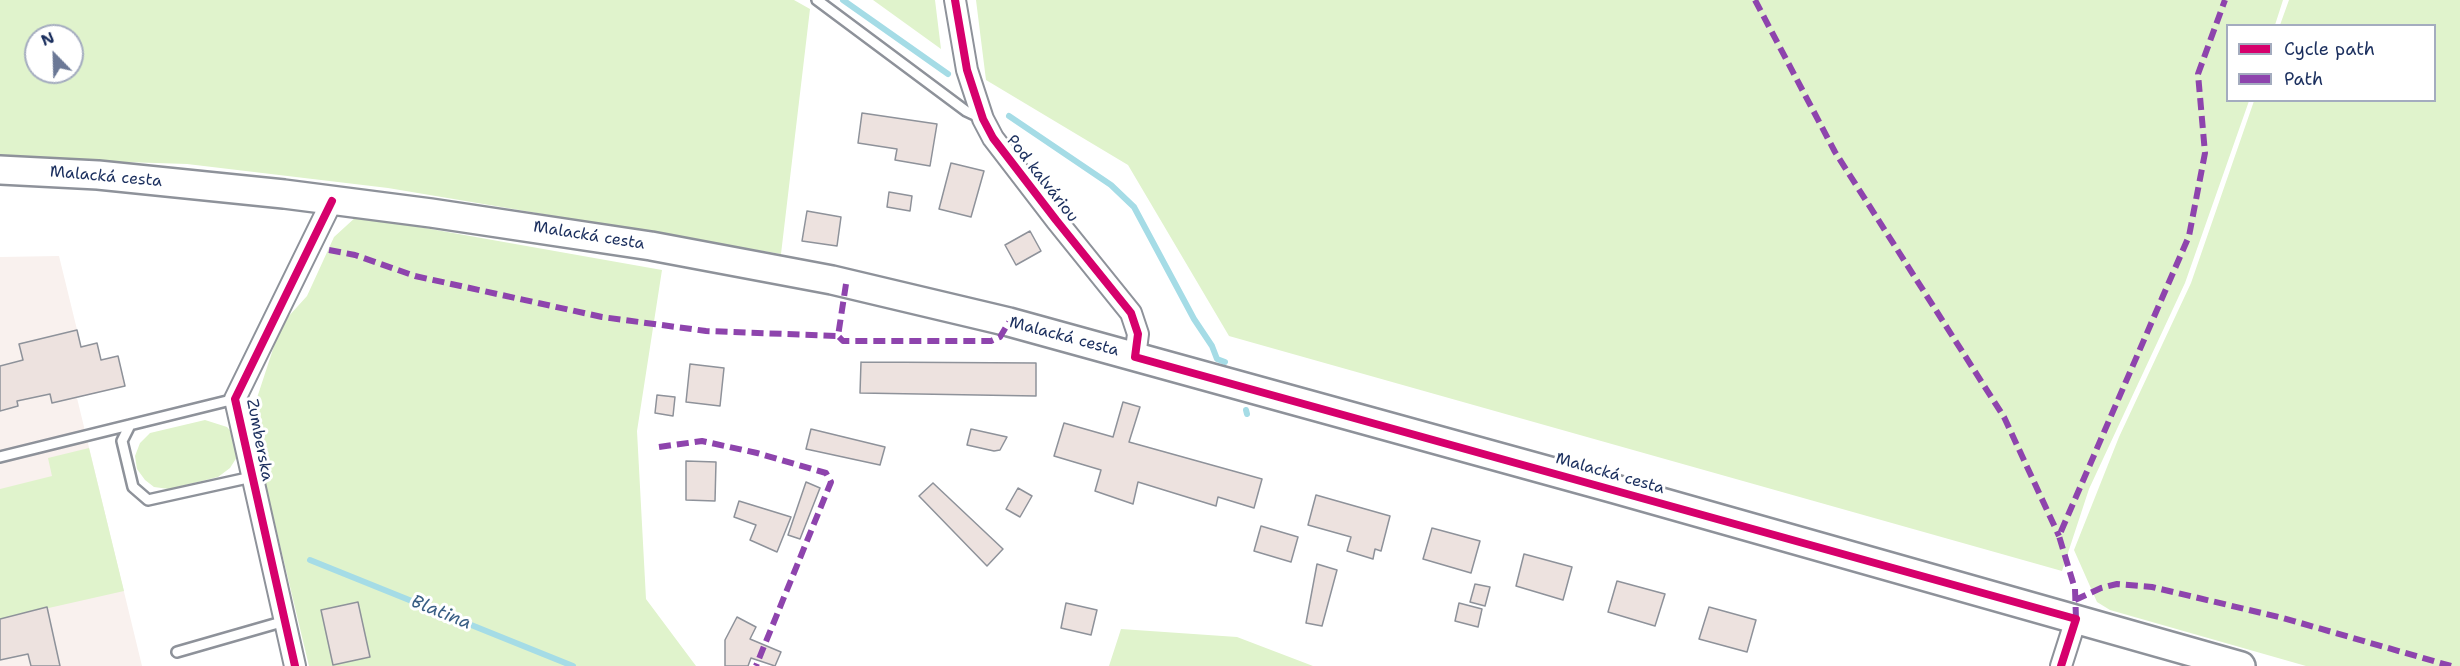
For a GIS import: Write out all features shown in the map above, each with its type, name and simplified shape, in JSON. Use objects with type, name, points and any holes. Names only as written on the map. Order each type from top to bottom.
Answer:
[{"type":"main road","name":"Malacká cesta","points":[[0,170],[98,175],[332,201],[651,246],[832,280],[1009,322],[1251,388],[2241,666]]},
{"type":"street","name":"Pod kalváriou","points":[[955,0],[967,70],[983,119],[993,138],[1131,313],[1138,334],[1135,357]]},
{"type":"street","name":"Zumberska","points":[[295,666],[235,399],[332,201]]},
{"type":"street","points":[[2061,666],[2076,619]]},
{"type":"lane","points":[[817,0],[966,111],[983,119]]},
{"type":"lane","points":[[0,458],[235,399]]},
{"type":"lane","points":[[130,425],[122,441],[133,487],[148,500],[252,477]]},
{"type":"lane","points":[[177,652],[285,621]]},
{"type":"shaded area","points":[[59,256],[81,346],[97,343],[101,360],[118,356],[123,375],[102,380],[104,391],[77,398],[142,666],[0,666],[0,257]]},
{"type":"green space","points":[[0,0],[794,0],[810,9],[781,254],[388,188],[187,164],[0,158]]},
{"type":"green space","points":[[873,0],[935,0],[941,49]]},
{"type":"green space","points":[[976,0],[2283,0],[2275,24],[2226,24],[2226,102],[2249,102],[2185,283],[2089,489],[2062,571],[1229,336],[1128,165],[986,80]]},
{"type":"green space","points":[[2289,0],[2460,0],[2460,666],[2306,666],[2110,610],[2097,602],[2074,550],[2119,437],[2191,283],[2254,102],[2436,102],[2436,24],[2280,24]]},
{"type":"green space","points":[[357,216],[662,270],[637,431],[646,599],[696,666],[309,666],[257,449],[255,404],[275,343],[288,317],[307,296],[334,237]]},
{"type":"green space","points":[[205,420],[227,427],[235,436],[237,457],[230,468],[218,477],[169,489],[154,487],[145,480],[137,469],[135,456],[140,443],[150,433]]},
{"type":"green space","points":[[89,448],[124,591],[0,619],[0,489],[52,476],[48,458]]},
{"type":"green space","points":[[1121,629],[1237,637],[1313,666],[1109,666]]},
{"type":"building","points":[[862,113],[937,124],[930,166],[895,160],[897,149],[858,143]]},
{"type":"building","points":[[951,163],[984,171],[971,217],[939,209]]},
{"type":"building","points":[[889,192],[912,196],[910,211],[887,207]]},
{"type":"building","points":[[807,211],[841,217],[837,246],[802,241]]},
{"type":"building","points":[[1030,231],[1041,251],[1016,265],[1005,245]]},
{"type":"building","points":[[77,330],[81,347],[97,343],[101,360],[118,356],[125,386],[52,403],[50,394],[17,401],[18,406],[0,411],[0,366],[23,360],[19,344]]},
{"type":"building","points":[[861,362],[1036,363],[1036,396],[860,393]]},
{"type":"building","points":[[690,364],[724,368],[720,406],[686,402]]},
{"type":"building","points":[[657,395],[675,397],[673,416],[655,413]]},
{"type":"building","points":[[1123,402],[1140,407],[1129,442],[1262,479],[1254,508],[1218,497],[1216,506],[1138,482],[1133,504],[1095,491],[1101,470],[1054,456],[1064,423],[1113,437]]},
{"type":"building","points":[[811,429],[885,447],[880,465],[806,449]]},
{"type":"building","points":[[971,429],[1007,437],[1000,450],[994,451],[967,445]]},
{"type":"building","points":[[686,461],[716,462],[715,501],[686,500]]},
{"type":"building","points":[[806,482],[820,488],[800,539],[788,535]]},
{"type":"building","points":[[933,483],[1003,549],[987,566],[919,496]]},
{"type":"building","points":[[1018,488],[1032,496],[1020,517],[1006,509]]},
{"type":"building","points":[[1316,495],[1390,516],[1381,551],[1375,549],[1373,559],[1347,551],[1351,537],[1308,525]]},
{"type":"building","points":[[739,501],[791,517],[777,552],[750,540],[756,525],[734,517]]},
{"type":"building","points":[[1261,526],[1298,537],[1291,562],[1254,551]]},
{"type":"building","points":[[1432,528],[1480,541],[1471,573],[1423,559]]},
{"type":"building","points":[[1524,554],[1572,567],[1563,600],[1516,586]]},
{"type":"building","points":[[1317,564],[1337,570],[1322,626],[1306,623]]},
{"type":"building","points":[[1617,581],[1665,594],[1655,626],[1608,612]]},
{"type":"building","points":[[1475,584],[1490,587],[1485,606],[1470,602]]},
{"type":"building","points":[[358,602],[370,657],[333,665],[321,610]]},
{"type":"building","points":[[1066,603],[1097,610],[1091,635],[1061,628]]},
{"type":"building","points":[[1459,603],[1482,609],[1478,627],[1455,621]]},
{"type":"building","points":[[47,607],[60,666],[31,666],[28,654],[0,660],[0,619]]},
{"type":"building","points":[[1709,607],[1756,620],[1747,652],[1699,639]]},
{"type":"building","points":[[737,617],[756,627],[750,639],[781,652],[775,666],[751,658],[748,666],[725,666],[725,640]]},
{"type":"waterway","points":[[843,0],[948,74]]},
{"type":"waterway","points":[[1009,116],[1111,185],[1134,207],[1194,319],[1212,346],[1217,359],[1225,362]]},
{"type":"waterway","points":[[1246,410],[1247,414]]},
{"type":"waterway","name":"Blatina","points":[[310,560],[573,666]]},
{"type":"marked path","points":[[1755,0],[1835,152],[2004,417],[2059,536]]},
{"type":"marked path","points":[[2076,619],[2075,589],[2059,536],[2189,236],[2205,153],[2198,74],[2225,0]]},
{"type":"marked path","points":[[329,250],[355,255],[415,276],[602,317],[706,331],[838,336]]},
{"type":"marked path","points":[[846,284],[838,336],[843,341],[991,341],[1000,337],[1009,322]]},
{"type":"marked path","points":[[659,447],[702,441],[757,453],[826,473],[831,482],[756,666]]},
{"type":"marked path","points":[[2075,600],[2101,588],[2117,584],[2152,587],[2283,618],[2451,666]]},
{"type":"cycle path","points":[[955,0],[967,70],[983,119],[993,138],[1131,313],[1138,334],[1135,357],[2076,619],[2061,666]]},
{"type":"cycle path","points":[[295,666],[235,399],[332,201]]}]
